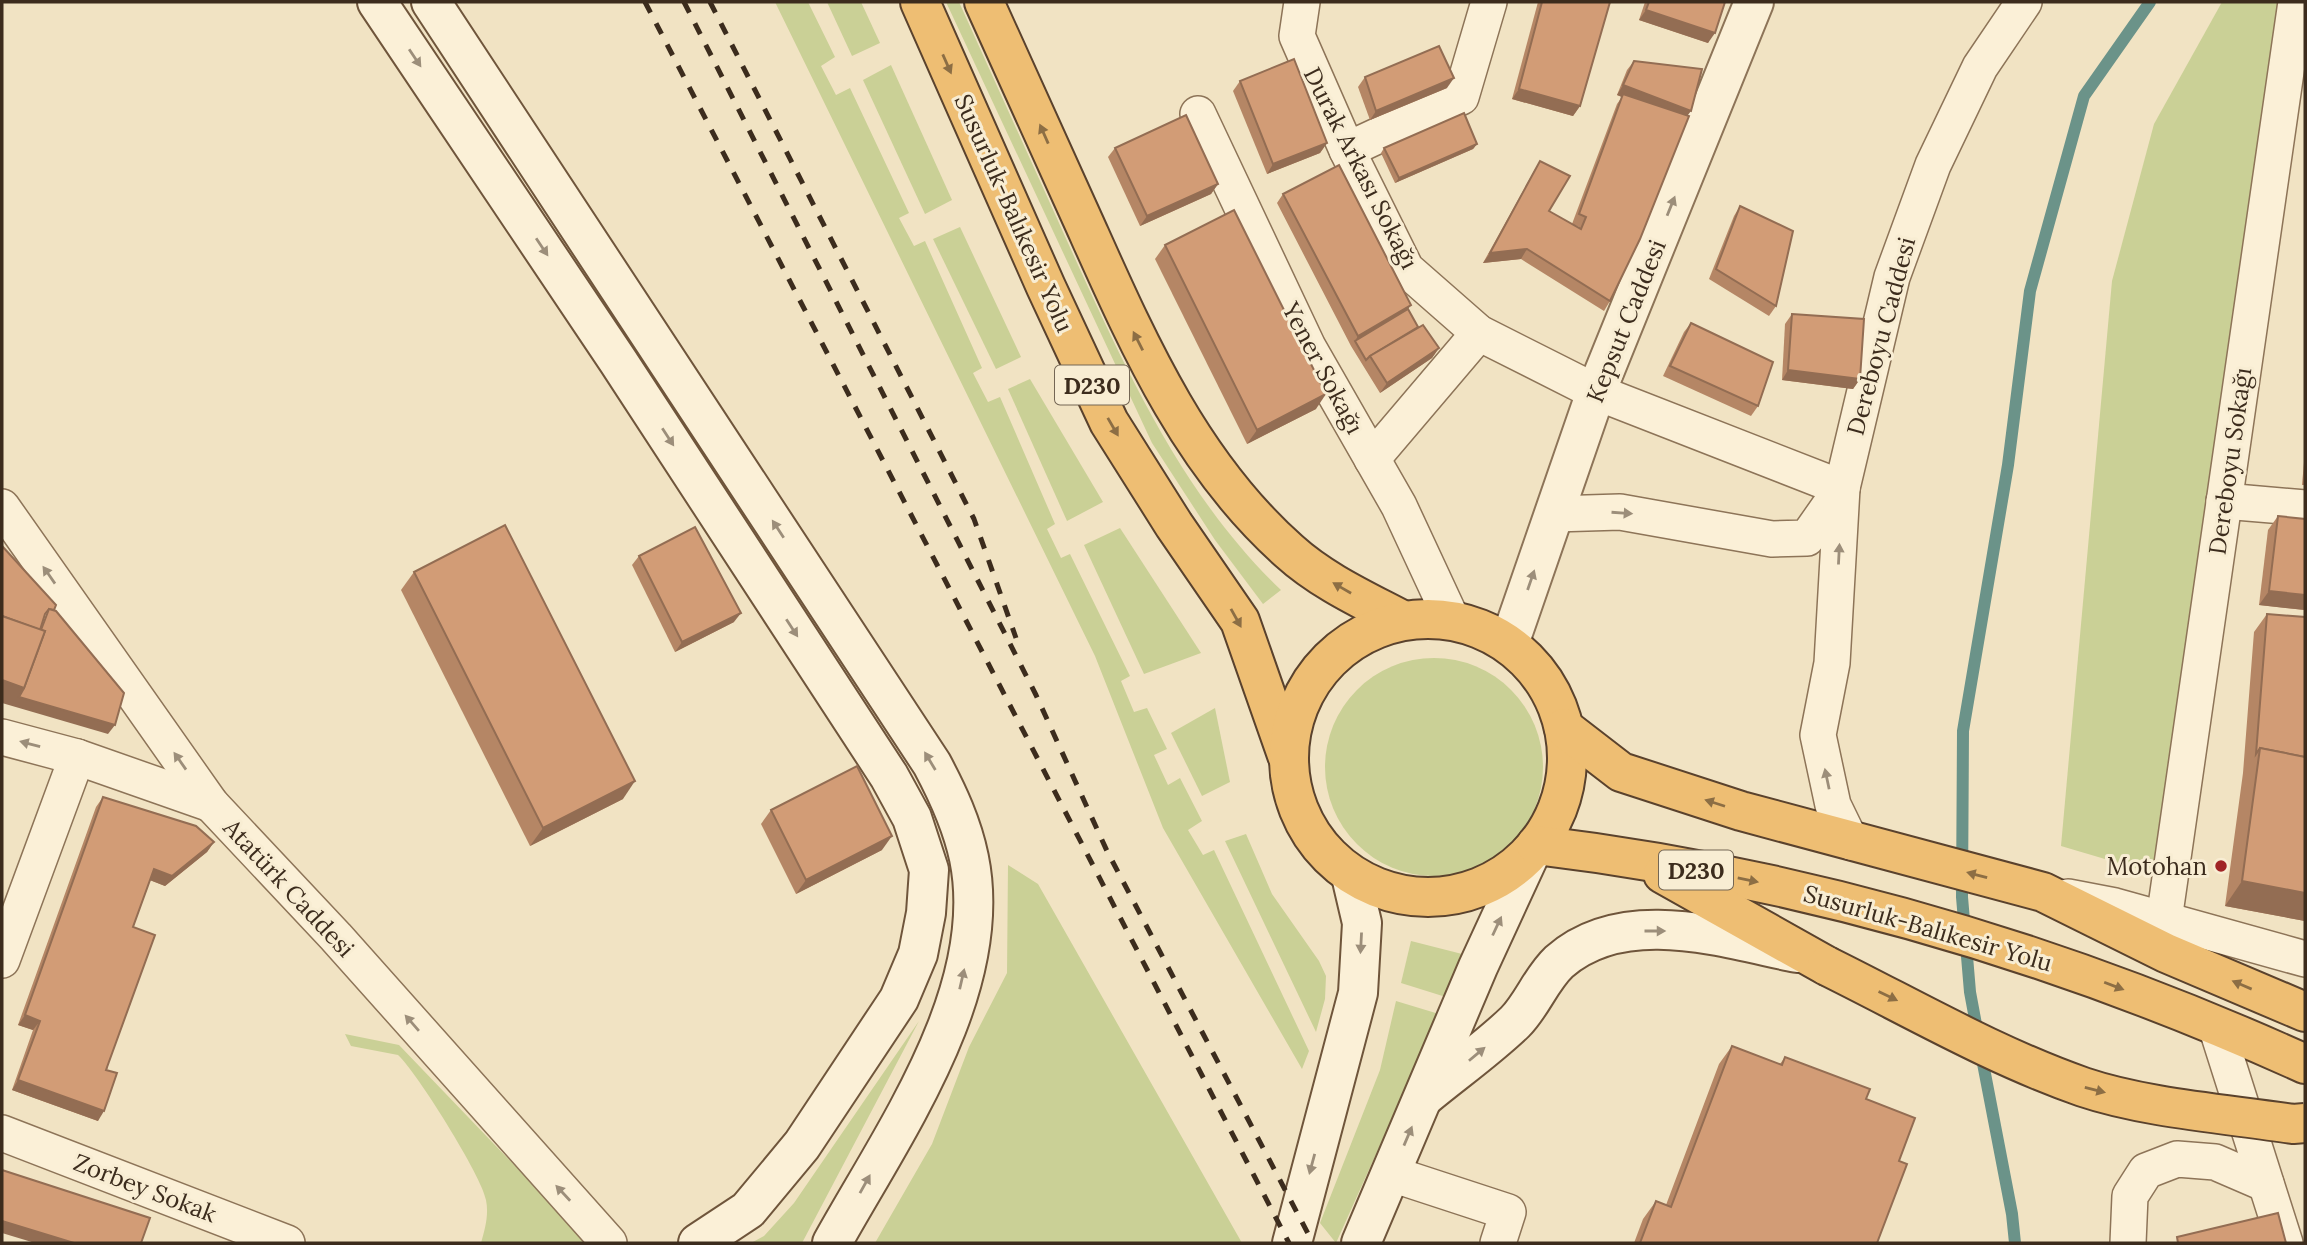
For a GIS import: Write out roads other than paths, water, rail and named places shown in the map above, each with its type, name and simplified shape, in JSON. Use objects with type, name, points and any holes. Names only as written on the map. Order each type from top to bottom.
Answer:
[{"type":"highway","name":"Susurluk-Balıkesir Yolu","points":[[920,2],[1046,287],[1110,422],[1174,525],[1240,621],[1287,755]]},
{"type":"highway","name":"D230","points":[[987,5],[1132,329],[1175,412],[1228,488],[1290,552],[1339,587],[1402,620]]},
{"type":"highway","points":[[1402,620],[1452,620],[1482,629],[1509,644],[1534,667],[1553,696],[1564,728],[1566,772],[1555,815],[1534,849],[1501,878],[1465,893],[1426,899],[1387,893],[1351,876],[1316,844],[1294,802],[1287,755],[1297,708],[1321,667],[1358,637],[1402,620]]},
{"type":"highway","points":[[1564,728],[1621,772],[1741,811],[2043,892],[2166,953],[2305,1012]]},
{"type":"highway","name":"Susurluk-Balıkesir Yolu","points":[[1534,849],[1631,856],[1854,902],[2050,961],[2305,1064]]},
{"type":"highway","points":[[1631,856],[1818,960],[2012,1058],[2083,1087],[2125,1097],[2293,1124],[2305,1123]]},
{"type":"main road","points":[[377,2],[618,361],[888,776],[912,818],[929,870],[926,913],[918,954],[899,999],[802,1145],[748,1210],[698,1243]]},
{"type":"main road","points":[[431,2],[932,764],[961,829],[970,870],[972,920],[955,1012],[932,1060],[832,1243]]},
{"type":"main road","name":"Kepsut Caddesi","points":[[1509,644],[1596,392],[1754,2]]},
{"type":"main road","points":[[1361,1243],[1478,967],[1534,849]]},
{"type":"main road","points":[[1292,1243],[1359,993],[1363,923],[1351,876]]},
{"type":"main road","points":[[1424,1097],[1517,1021],[1559,962],[1583,947],[1620,933],[1654,930],[1689,932],[1818,960]]},
{"type":"street","name":"Durak Arkası Sokağı","points":[[1302,2],[1297,36],[1347,150],[1406,269],[1479,333],[1596,392],[1842,488]]},
{"type":"street","points":[[1347,150],[1461,97],[1489,2]]},
{"type":"street","name":"Dereboyu Caddesi","points":[[1842,488],[1892,277],[1933,165],[1980,67],[2024,2]]},
{"type":"street","name":"Dereboyu Sokağı","points":[[2164,920],[2297,2]]},
{"type":"street","name":"Yener Sokağı","points":[[1198,114],[1308,347],[1399,506],[1452,620]]},
{"type":"street","points":[[1372,459],[1479,333]]},
{"type":"street","points":[[1554,514],[1620,512],[1772,539],[1807,538],[1842,488]]},
{"type":"street","points":[[1842,488],[1832,663],[1818,735],[1833,805],[1851,842]]},
{"type":"street","points":[[2224,502],[2305,508]]},
{"type":"street","name":"Atatürk Caddesi","points":[[2,507],[211,804],[335,937],[609,1243]]},
{"type":"street","points":[[2,737],[77,757],[211,804]]},
{"type":"street","points":[[2,960],[77,757]]},
{"type":"street","points":[[2043,892],[2115,906],[2305,959]]},
{"type":"street","points":[[2216,1026],[2285,1243]]},
{"type":"street","name":"Zorbey Sokak","points":[[2,1133],[287,1243]]},
{"type":"street","points":[[2128,1243],[2130,1196],[2146,1171],[2177,1159],[2215,1162],[2266,1184]]},
{"type":"street","points":[[1392,1174],[1508,1212],[1498,1243]]},
{"type":"waterway","points":[[1978,1035],[1970,992],[1962,897],[1963,731],[2008,465],[2030,291],[2084,96],[2150,2]]},
{"type":"waterway","points":[[1981,1053],[2012,1214],[2015,1243]]},
{"type":"railway","points":[[645,2],[1289,1243]]},
{"type":"railway","points":[[684,2],[1036,695],[1107,851],[1313,1243]]},
{"type":"railway","points":[[710,2],[974,519],[1016,638]]},
{"type":"place","name":"Motohan","points":[[2221,866]]}]
